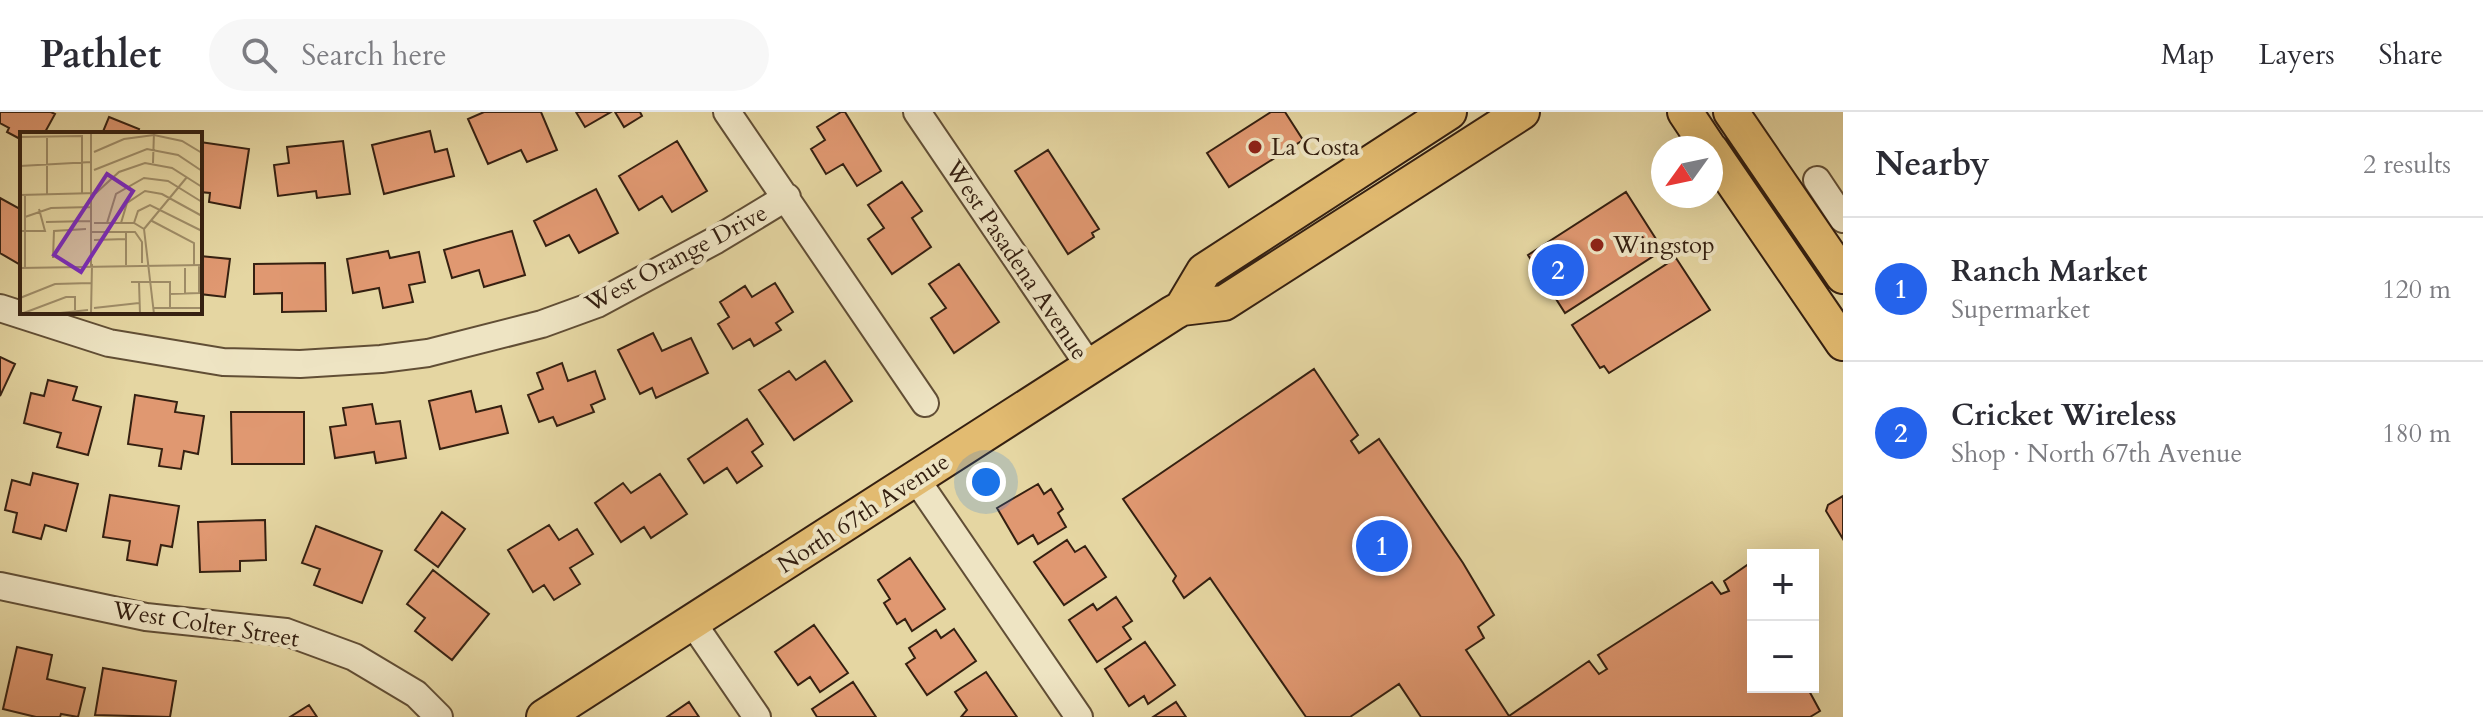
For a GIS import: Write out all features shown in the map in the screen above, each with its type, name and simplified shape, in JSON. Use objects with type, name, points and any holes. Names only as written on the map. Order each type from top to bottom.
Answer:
[{"type":"main road","name":"North 67th Avenue","points":[[1182,308],[1204,271],[1449,112]]},
{"type":"main road","name":"North 67th Avenue","points":[[544,717],[1182,308],[1224,303],[1522,112]]},
{"type":"main road","points":[[1685,112],[1701,136]]},
{"type":"main road","points":[[1731,112],[1843,276]]},
{"type":"main road","points":[[1723,168],[1843,343]]},
{"type":"street","points":[[727,112],[925,403]]},
{"type":"street","name":"West Pasadena Avenue","points":[[917,112],[1090,367]]},
{"type":"street","points":[[1817,180],[1843,219]]},
{"type":"street","name":"West Orange Drive","points":[[0,308],[109,343],[223,362],[300,364],[428,353],[542,324],[597,304],[716,240],[787,197]]},
{"type":"street","points":[[916,479],[1079,717]]},
{"type":"street","name":"West Colter Street","points":[[0,586],[146,617],[286,632],[354,657],[416,694],[439,717]]},
{"type":"street","points":[[692,622],[757,717]]},
{"type":"building","points":[[0,112],[55,114],[45,132],[20,132],[20,139],[7,132],[9,128],[0,123]]},
{"type":"building","points":[[484,112],[541,112],[557,150],[527,162],[521,150],[488,164],[468,119]]},
{"type":"building","points":[[576,112],[611,112],[585,127]]},
{"type":"building","points":[[615,112],[640,112],[642,116],[624,127]]},
{"type":"building","points":[[845,112],[881,171],[857,186],[843,164],[826,174],[811,149],[825,140],[817,127]]},
{"type":"building","name":"La Costa","points":[[1271,112],[1285,112],[1303,140],[1229,187],[1207,153]]},
{"type":"building","points":[[109,117],[139,129],[138,132],[103,132]]},
{"type":"building","points":[[430,131],[435,152],[447,149],[454,176],[384,194],[372,145]]},
{"type":"building","points":[[343,141],[350,194],[317,198],[316,191],[278,196],[274,165],[289,163],[287,147]]},
{"type":"building","points":[[677,141],[707,191],[672,212],[662,196],[639,210],[619,176]]},
{"type":"building","points":[[202,142],[249,149],[240,208],[209,202],[210,193],[202,192]]},
{"type":"building","points":[[1048,150],[1099,229],[1092,233],[1094,237],[1068,254],[1015,171]]},
{"type":"building","points":[[902,182],[922,211],[912,218],[931,247],[892,274],[868,239],[884,228],[868,205]]},
{"type":"building","points":[[596,189],[618,233],[579,253],[569,235],[546,246],[534,221]]},
{"type":"building","points":[[1626,192],[1663,250],[1565,313],[1528,255]]},
{"type":"building","points":[[0,198],[20,209],[19,264],[0,253]]},
{"type":"building","points":[[512,231],[525,275],[484,287],[479,270],[452,278],[444,250]]},
{"type":"building","points":[[388,251],[390,258],[419,252],[425,282],[409,285],[413,302],[383,308],[379,288],[353,293],[347,259]]},
{"type":"building","points":[[202,256],[230,259],[225,297],[202,294]]},
{"type":"building","points":[[1676,258],[1710,310],[1609,373],[1604,366],[1600,368],[1572,325]]},
{"type":"building","points":[[325,263],[326,311],[282,312],[282,293],[254,294],[254,264]]},
{"type":"building","points":[[959,264],[999,322],[954,353],[931,318],[946,308],[929,284]]},
{"type":"building","points":[[775,283],[793,312],[776,323],[781,330],[754,346],[750,339],[733,349],[718,324],[729,317],[720,302],[745,286],[752,297]]},
{"type":"building","points":[[653,333],[662,351],[691,338],[708,373],[656,398],[652,388],[640,394],[618,350]]},
{"type":"building","points":[[0,357],[15,364],[0,396]]},
{"type":"building","points":[[825,361],[852,401],[794,440],[759,390],[789,371],[796,380]]},
{"type":"building","points":[[562,363],[568,381],[595,371],[605,399],[591,405],[594,412],[557,426],[553,417],[539,422],[528,395],[543,389],[537,373]]},
{"type":"building","points":[[1314,369],[1358,435],[1351,441],[1359,453],[1379,439],[1463,563],[1494,615],[1478,627],[1484,638],[1466,650],[1509,716],[1589,661],[1599,674],[1607,669],[1598,655],[1712,582],[1721,594],[1729,591],[1724,581],[1747,565],[1747,693],[1810,693],[1820,711],[1810,717],[1421,717],[1399,684],[1350,717],[1306,717],[1210,578],[1184,598],[1173,581],[1176,576],[1123,499]]},
{"type":"building","points":[[48,380],[77,387],[73,400],[101,407],[88,455],[57,447],[61,433],[24,423],[31,393],[44,396]]},
{"type":"building","points":[[471,391],[476,412],[501,406],[508,433],[440,449],[429,401]]},
{"type":"building","points":[[135,395],[177,402],[175,412],[204,416],[198,454],[184,451],[181,469],[159,466],[162,449],[128,444]]},
{"type":"building","points":[[372,404],[376,424],[400,421],[406,458],[376,463],[374,452],[335,458],[330,427],[346,425],[343,408]]},
{"type":"building","points":[[231,412],[304,412],[304,464],[232,464]]},
{"type":"building","points":[[747,419],[763,444],[752,452],[762,466],[737,483],[727,468],[704,483],[688,459]]},
{"type":"building","points":[[33,473],[78,484],[66,531],[45,525],[41,539],[13,532],[17,513],[5,510],[12,480],[30,485]]},
{"type":"building","points":[[660,474],[687,514],[651,538],[644,527],[621,542],[595,503],[623,483],[631,493]]},
{"type":"building","points":[[1038,484],[1044,494],[1051,489],[1063,509],[1058,513],[1066,527],[1038,544],[1033,535],[1018,544],[997,508]]},
{"type":"building","points":[[110,495],[179,506],[172,547],[161,545],[157,565],[127,560],[130,541],[103,537]]},
{"type":"building","points":[[1843,496],[1843,539],[1826,511],[1828,505]]},
{"type":"building","points":[[442,512],[465,529],[438,567],[415,550]]},
{"type":"building","points":[[265,520],[266,560],[240,561],[240,571],[200,572],[198,522]]},
{"type":"building","points":[[549,525],[559,540],[577,529],[593,554],[570,568],[580,584],[554,600],[544,585],[533,592],[508,550]]},
{"type":"building","points":[[316,526],[382,551],[362,603],[314,585],[320,569],[302,563]]},
{"type":"building","points":[[1067,540],[1075,552],[1085,546],[1106,577],[1064,605],[1034,562]]},
{"type":"building","points":[[910,558],[945,609],[912,631],[905,619],[897,624],[884,603],[890,599],[878,580]]},
{"type":"building","points":[[433,570],[489,614],[452,660],[415,631],[425,618],[407,604]]},
{"type":"building","points":[[1116,597],[1132,621],[1123,627],[1131,639],[1097,662],[1069,620],[1093,604],[1097,610]]},
{"type":"building","points":[[814,625],[848,673],[820,692],[810,677],[798,685],[775,652]]},
{"type":"building","points":[[954,629],[976,661],[927,695],[906,664],[915,658],[909,648],[936,630],[941,638]]},
{"type":"building","points":[[1145,642],[1175,685],[1148,704],[1144,696],[1129,706],[1105,669]]},
{"type":"building","points":[[17,647],[52,655],[47,679],[85,688],[78,717],[61,714],[60,717],[36,717],[3,709]]},
{"type":"building","points":[[103,668],[176,681],[170,717],[95,715]]},
{"type":"building","points":[[986,672],[1017,717],[961,717],[967,710],[955,692]]},
{"type":"building","points":[[853,682],[876,717],[817,717],[812,709]]},
{"type":"building","points":[[689,702],[699,717],[667,717]]},
{"type":"building","points":[[1176,702],[1186,717],[1153,717]]},
{"type":"building","points":[[309,705],[317,717],[290,717]]},
{"type":"place","name":"La Costa","points":[[1255,147]]},
{"type":"place","name":"Wingstop","points":[[1597,245]]},
{"type":"place","name":"Cricket Wireless","points":[[1558,270]]},
{"type":"place","name":"Ranch Market","points":[[1382,546]]}]
